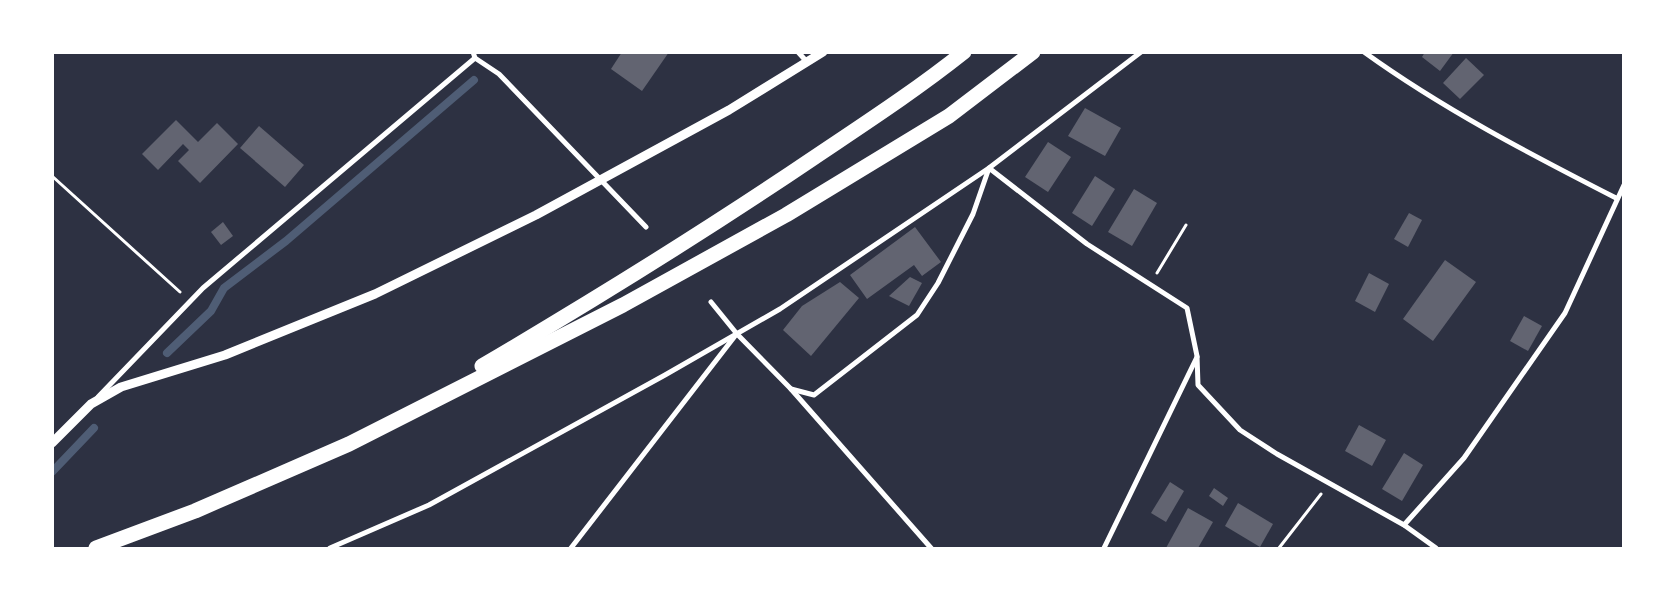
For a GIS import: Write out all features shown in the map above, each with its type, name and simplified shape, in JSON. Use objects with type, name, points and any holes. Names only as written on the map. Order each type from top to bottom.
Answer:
[{"type":"highway","points":[[349,444],[613,289],[917,89],[964,52]]},
{"type":"highway","points":[[96,548],[195,511],[349,444],[623,305],[786,215],[949,116],[1033,52]]},
{"type":"street","points":[[798,52],[808,63]]},
{"type":"street","points":[[91,404],[122,387],[225,354],[375,294],[536,215],[729,110],[823,52]]},
{"type":"street","points":[[330,548],[429,505],[780,309],[989,168],[1141,52]]},
{"type":"street","points":[[1364,52],[1393,73],[1512,146],[1616,198]]},
{"type":"street","points":[[52,443],[189,301],[474,55],[498,74],[646,227]]},
{"type":"street","points":[[989,168],[1087,244],[1187,308],[1197,356],[1198,385],[1240,430],[1277,454],[1404,525],[1436,548]]},
{"type":"street","points":[[791,389],[814,395],[918,316],[938,283],[973,214],[989,168]]},
{"type":"street","points":[[1404,525],[1464,458],[1565,313],[1616,198],[1624,185]]},
{"type":"street","points":[[711,302],[737,334],[791,389],[931,548]]},
{"type":"street","points":[[571,548],[737,334]]},
{"type":"street","points":[[1104,548],[1197,356]]},
{"type":"path","points":[[52,176],[189,301]]},
{"type":"path","points":[[1150,284],[1186,225]]},
{"type":"path","points":[[1278,548],[1329,483]]},
{"type":"building","points":[[622,52],[669,52],[642,91],[611,69]]},
{"type":"building","points":[[1425,52],[1454,52],[1440,71],[1422,57]]},
{"type":"building","points":[[1466,58],[1484,75],[1460,99],[1443,83]]},
{"type":"building","points":[[1085,108],[1121,128],[1105,156],[1068,136]]},
{"type":"building","points":[[176,120],[198,142],[217,123],[238,144],[200,183],[178,161],[189,150],[183,144],[158,170],[142,154]]},
{"type":"building","points":[[259,126],[304,165],[285,187],[240,148]]},
{"type":"building","points":[[1048,142],[1071,157],[1048,192],[1025,177]]},
{"type":"building","points":[[1095,176],[1115,189],[1092,226],[1072,213]]},
{"type":"building","points":[[1134,189],[1157,203],[1132,246],[1108,232]]},
{"type":"building","points":[[1409,213],[1422,220],[1408,247],[1394,239]]},
{"type":"building","points":[[223,222],[233,236],[221,245],[211,232]]},
{"type":"building","points":[[915,227],[941,262],[922,276],[914,265],[867,299],[850,275]]},
{"type":"building","points":[[1445,260],[1476,282],[1433,341],[1403,319]]},
{"type":"building","points":[[1369,273],[1389,284],[1375,312],[1355,301]]},
{"type":"building","points":[[910,277],[922,283],[909,306],[889,296]]},
{"type":"building","points":[[840,282],[859,298],[811,356],[783,330],[802,306]]},
{"type":"building","points":[[1524,316],[1542,326],[1528,351],[1510,341]]},
{"type":"building","points":[[1359,425],[1386,440],[1372,466],[1345,451]]},
{"type":"building","points":[[1404,453],[1423,465],[1402,501],[1382,489]]},
{"type":"building","points":[[1170,482],[1184,491],[1166,522],[1151,513]]},
{"type":"building","points":[[1214,488],[1228,498],[1223,506],[1209,496]]},
{"type":"building","points":[[1238,503],[1273,524],[1260,547],[1225,526]]},
{"type":"building","points":[[1188,508],[1213,522],[1198,548],[1166,548]]},
{"type":"waterway","points":[[167,353],[211,311],[224,288],[286,241],[474,80]]},
{"type":"waterway","points":[[52,472],[94,428]]}]
